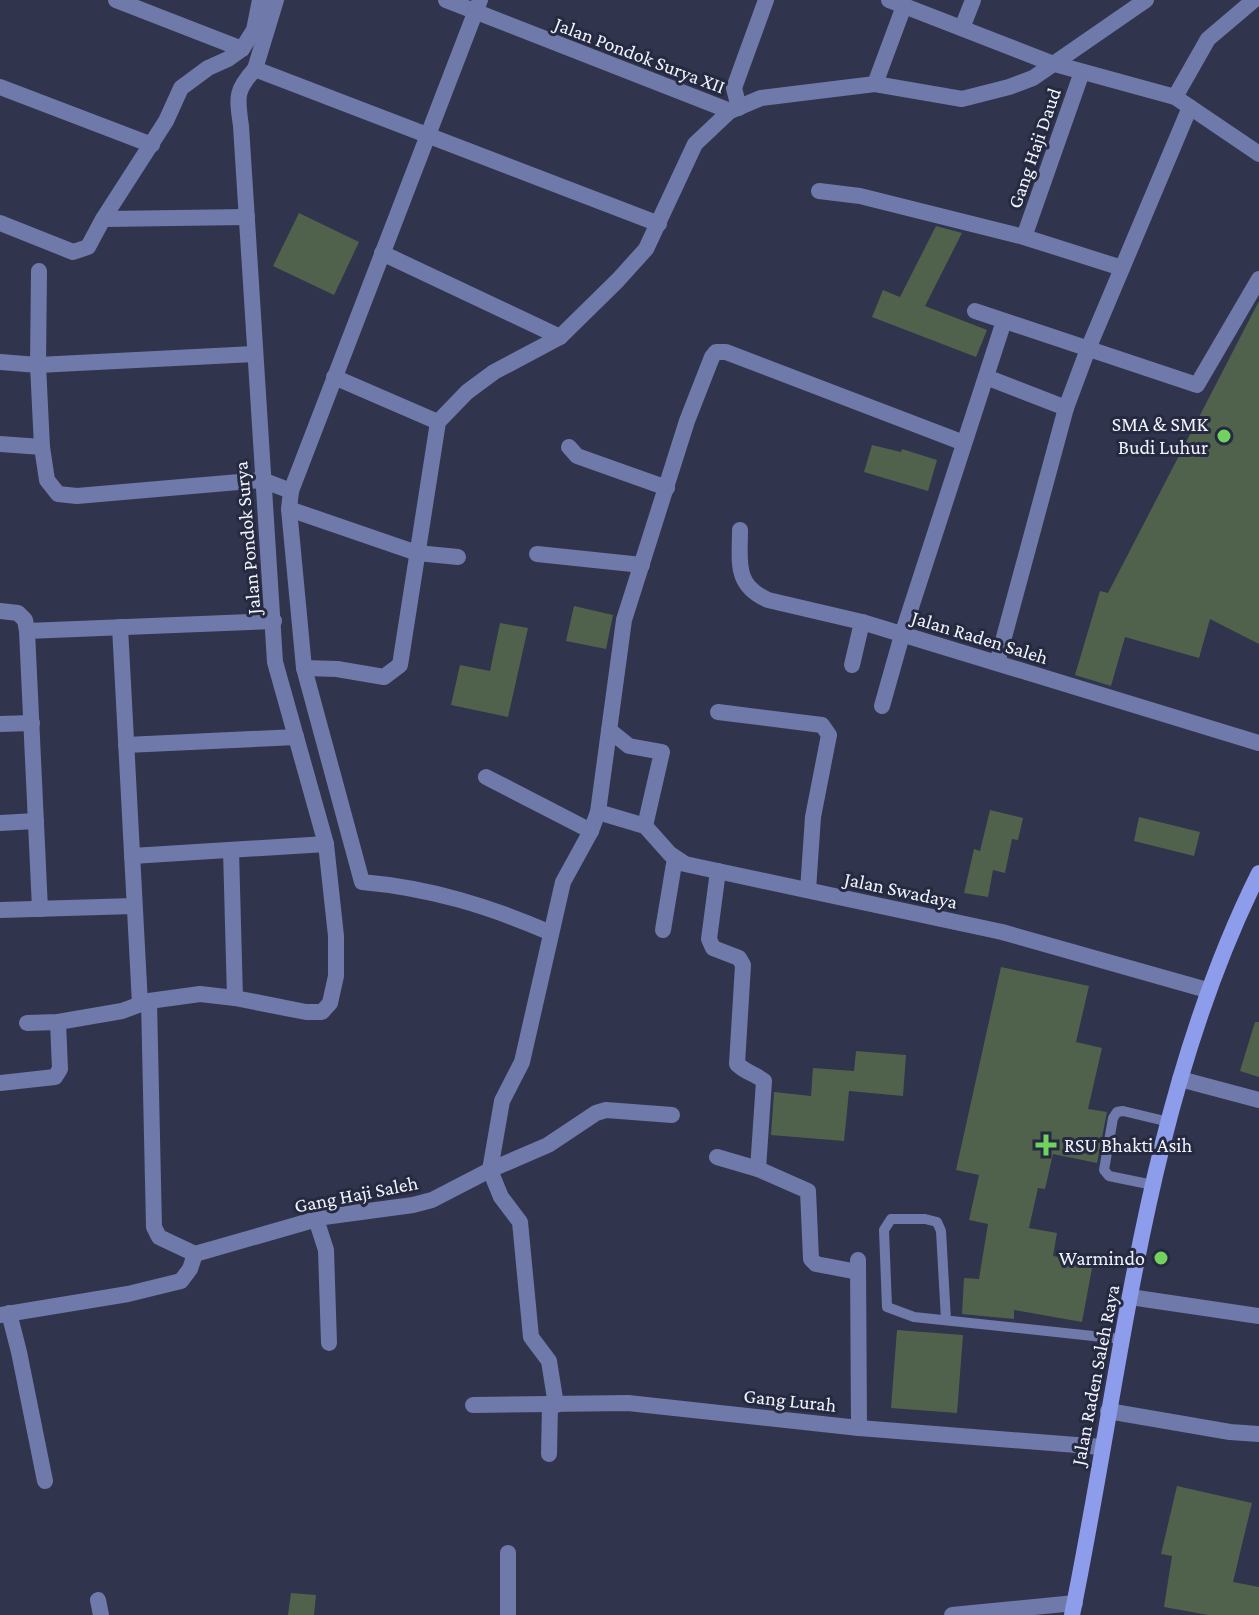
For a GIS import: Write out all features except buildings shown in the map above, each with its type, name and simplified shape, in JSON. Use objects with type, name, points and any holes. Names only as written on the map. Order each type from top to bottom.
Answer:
[{"type":"main road","name":"Jalan Raden Saleh Raya","points":[[1073,1609],[1121,1339],[1153,1185],[1207,990],[1259,873]]},
{"type":"street","points":[[116,0],[242,49]]},
{"type":"street","points":[[0,223],[73,252],[88,247],[152,145],[181,88],[242,49],[254,30],[260,0]]},
{"type":"street","name":"Jalan Pondok Surya","points":[[235,998],[306,1012],[322,1012],[330,1003],[336,976],[336,936],[326,844],[275,662],[237,97],[242,84],[255,69],[276,0]]},
{"type":"street","name":"Jalan Pondok Surya XII","points":[[446,0],[478,6],[735,110]]},
{"type":"street","points":[[735,110],[734,88],[766,0]]},
{"type":"street","points":[[962,28],[973,0]]},
{"type":"street","points":[[304,668],[337,669],[384,677],[400,665],[438,422],[467,392],[494,372],[560,337],[646,249],[690,152],[735,110],[761,98],[875,84],[962,99],[1009,87],[1033,78],[1146,0]]},
{"type":"street","points":[[1175,97],[1208,39],[1254,0]]},
{"type":"street","points":[[875,84],[897,3],[1051,63],[1175,97],[1259,154]]},
{"type":"street","points":[[478,6],[334,377],[290,500],[304,668],[362,882],[453,897],[495,909],[551,933]]},
{"type":"street","points":[[255,69],[659,224]]},
{"type":"street","name":"Gang Haji Daud","points":[[1024,237],[1082,72]]},
{"type":"street","points":[[0,87],[152,145]]},
{"type":"street","points":[[997,663],[1066,408],[1190,107]]},
{"type":"street","points":[[819,191],[860,196],[1024,237],[1122,268]]},
{"type":"street","points":[[105,219],[247,217]]},
{"type":"street","points":[[382,253],[560,337]]},
{"type":"street","points":[[39,271],[38,365],[42,447],[47,480],[58,494],[77,496],[262,480],[290,500],[417,553],[458,557]]},
{"type":"street","points":[[975,311],[1197,385],[1259,279]]},
{"type":"street","points":[[882,706],[1004,321]]},
{"type":"street","points":[[549,1454],[553,1405],[549,1361],[531,1337],[520,1222],[501,1197],[490,1170],[502,1101],[522,1062],[563,882],[598,812],[624,620],[687,421],[712,357],[716,352],[726,352],[964,443]]},
{"type":"street","points":[[0,362],[38,365],[254,354]]},
{"type":"street","points":[[334,377],[438,422]]},
{"type":"street","points":[[986,377],[1066,408]]},
{"type":"street","points":[[0,444],[42,447]]},
{"type":"street","points":[[569,447],[577,456],[667,488]]},
{"type":"street","name":"Jalan Raden Saleh","points":[[740,530],[740,570],[745,583],[755,594],[768,600],[862,622],[1259,743]]},
{"type":"street","points":[[537,554],[642,565]]},
{"type":"street","points":[[0,611],[18,613],[25,620],[27,631],[40,909]]},
{"type":"street","points":[[27,631],[274,621]]},
{"type":"street","points":[[852,665],[862,622]]},
{"type":"street","points":[[45,1481],[19,1352],[4,1314],[128,1294],[181,1281],[190,1269],[195,1254],[159,1237],[154,1227],[144,1002],[134,906],[120,627]]},
{"type":"street","points":[[718,712],[826,728],[829,735],[813,817],[808,890]]},
{"type":"street","points":[[0,724],[32,723]]},
{"type":"street","points":[[598,812],[645,826],[662,752],[629,746],[609,730]]},
{"type":"street","points":[[126,745],[296,737]]},
{"type":"street","points":[[486,777],[591,831]]},
{"type":"street","points":[[0,823],[36,821]]},
{"type":"street","name":"Jalan Swadaya","points":[[645,826],[675,858],[685,864],[1002,932],[1207,990]]},
{"type":"street","points":[[132,856],[326,844]]},
{"type":"street","points":[[27,1023],[58,1022],[122,1011],[144,1002],[200,994],[235,998],[231,850]]},
{"type":"street","points":[[663,930],[675,858]]},
{"type":"street","points":[[718,871],[709,939],[713,948],[739,958],[743,965],[737,1064],[764,1081],[758,1169]]},
{"type":"street","points":[[0,910],[134,906]]},
{"type":"street","points":[[0,1083],[55,1077],[60,1069],[58,1022]]},
{"type":"street","points":[[1180,1079],[1259,1100]]},
{"type":"street","name":"Gang Haji Saleh","points":[[195,1254],[316,1219],[432,1200],[548,1145],[596,1113],[606,1110],[672,1115]]},
{"type":"street","points":[[717,1157],[758,1169],[808,1191],[811,1259],[816,1264],[858,1266],[859,1428]]},
{"type":"street","points":[[316,1219],[326,1250],[329,1343]]},
{"type":"street","points":[[1130,1297],[1259,1316]]},
{"type":"street","name":"Gang Lurah","points":[[473,1405],[628,1403],[859,1428],[1102,1447]]},
{"type":"street","points":[[1108,1411],[1259,1434]]},
{"type":"street","points":[[508,1553],[508,1615]]},
{"type":"street","points":[[952,1615],[1073,1609]]},
{"type":"lane","points":[[1153,1185],[1109,1176],[1104,1170],[1113,1118],[1117,1112],[1123,1111],[1169,1122]]},
{"type":"lane","points":[[946,1320],[941,1231],[937,1222],[891,1219],[884,1230],[887,1307],[914,1317],[1121,1339]]},
{"type":"place","name":"SMA & SMK Budi Luhur","points":[[1224,436]]},
{"type":"place","name":"RSU Bhakti Asih","points":[[1046,1145]]},
{"type":"place","name":"Warmindo","points":[[1161,1258]]}]
